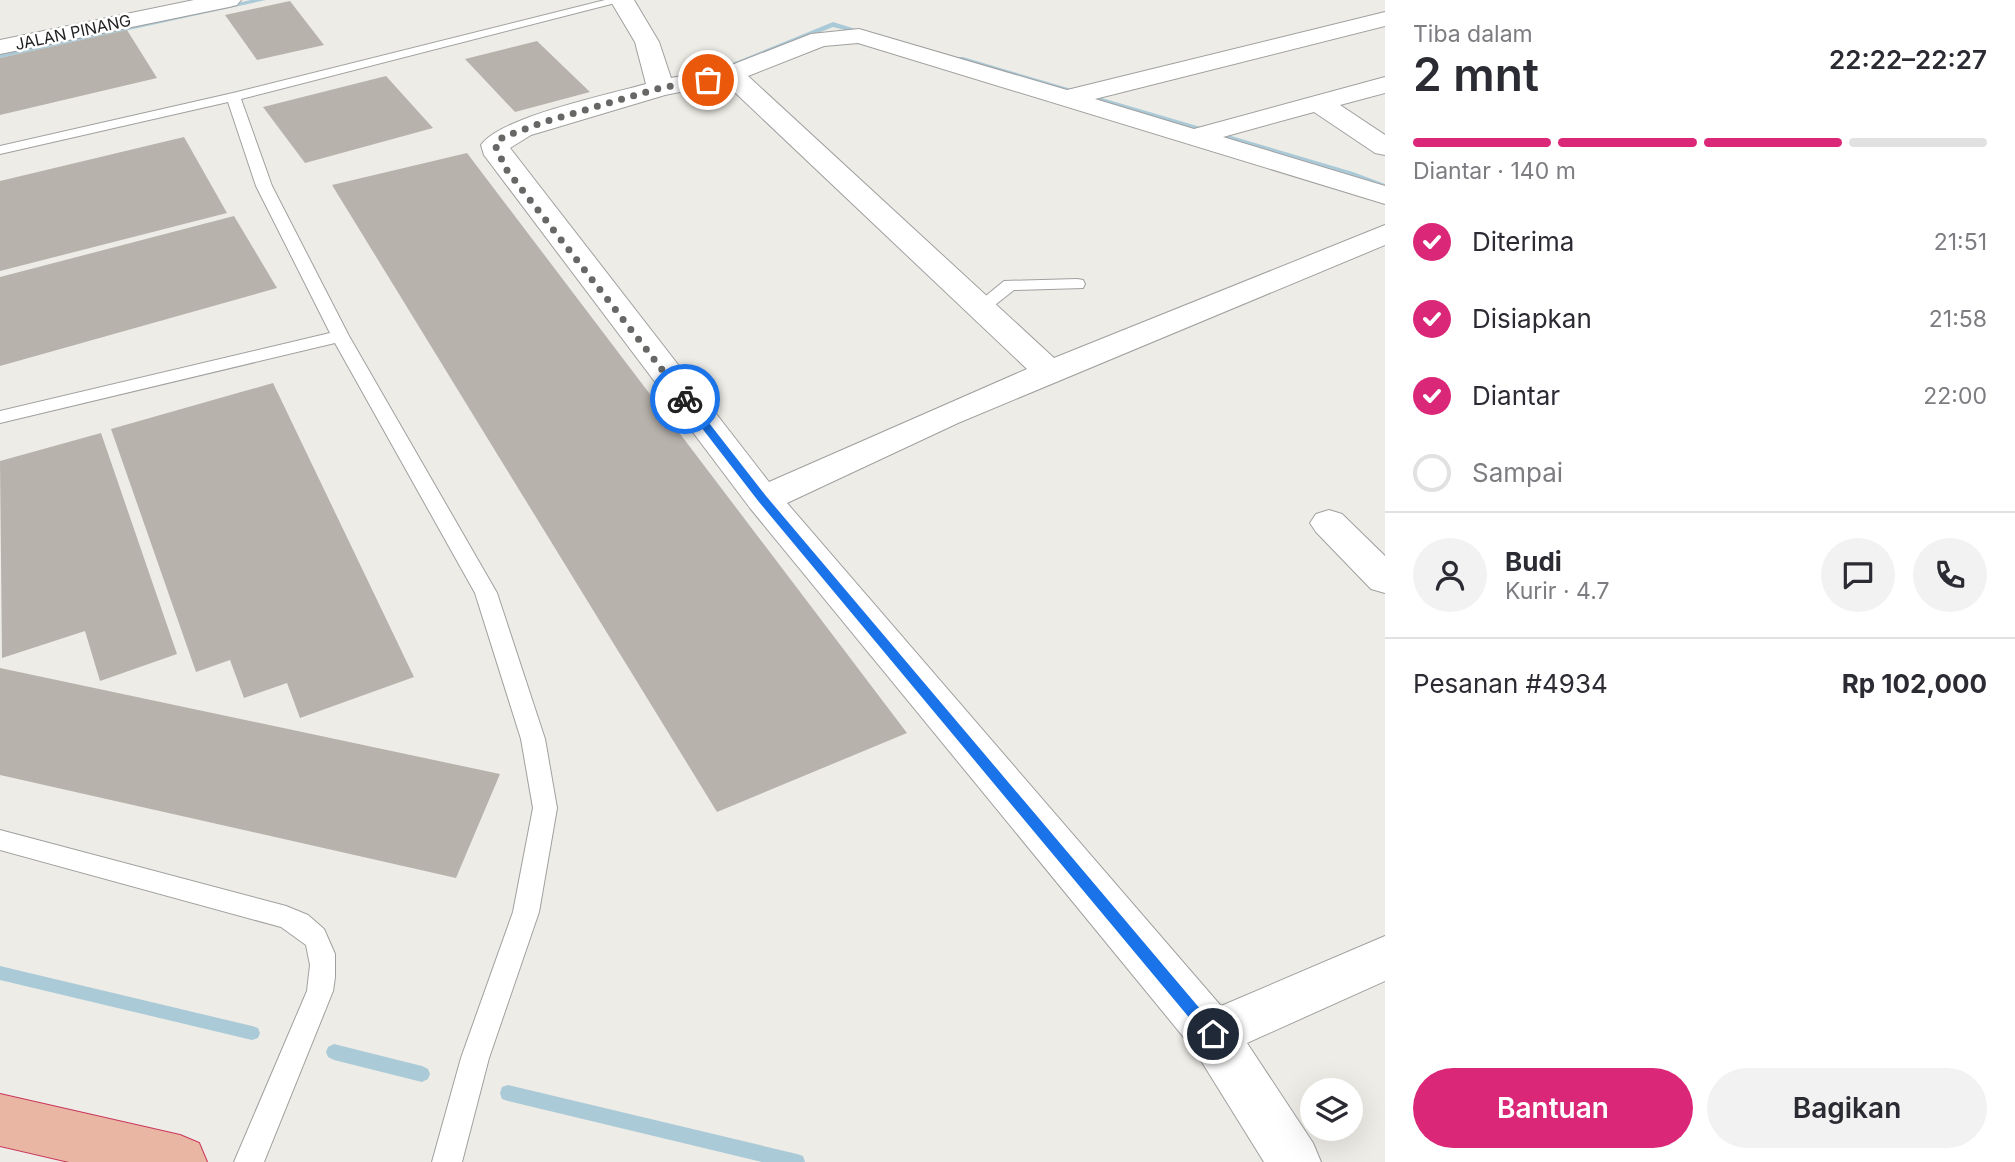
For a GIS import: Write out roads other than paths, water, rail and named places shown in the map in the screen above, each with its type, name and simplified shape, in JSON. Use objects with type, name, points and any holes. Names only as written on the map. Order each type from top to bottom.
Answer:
[{"type":"highway","points":[[0,1119],[180,1162]]},
{"type":"street","name":"JALAN PINANG","points":[[0,47],[201,3],[229,0]]},
{"type":"street","points":[[621,0],[653,50],[660,88]]},
{"type":"street","points":[[1067,98],[1385,19]]},
{"type":"street","points":[[1294,1162],[1213,1034],[763,499],[506,169],[495,145],[521,130],[660,88],[730,74],[820,39],[849,35],[1385,195]]},
{"type":"street","points":[[730,74],[1049,372]]},
{"type":"street","points":[[1194,137],[1385,85]]},
{"type":"street","points":[[1318,103],[1385,147]]},
{"type":"street","points":[[763,499],[1049,372],[1385,233]]},
{"type":"street","points":[[1329,523],[1385,579]]},
{"type":"street","points":[[1213,1034],[1385,958]]},
{"type":"lane","points":[[0,150],[233,97],[621,0]]},
{"type":"lane","points":[[233,97],[264,186],[340,337],[486,593],[533,739],[545,808],[526,912],[475,1058],[447,1162]]},
{"type":"lane","points":[[980,308],[1010,285],[1077,284]]},
{"type":"lane","points":[[0,417],[340,337]]},
{"type":"lane","points":[[0,840],[286,917],[317,935],[323,971],[320,991],[249,1162]]},
{"type":"waterway","points":[[0,56],[262,0]]},
{"type":"waterway","points":[[734,64],[833,24],[868,34]]},
{"type":"waterway","points":[[960,59],[1350,174],[1385,187]]},
{"type":"waterway","points":[[0,973],[252,1033]]},
{"type":"waterway","points":[[334,1052],[422,1074]]},
{"type":"waterway","points":[[508,1093],[797,1162]]}]
